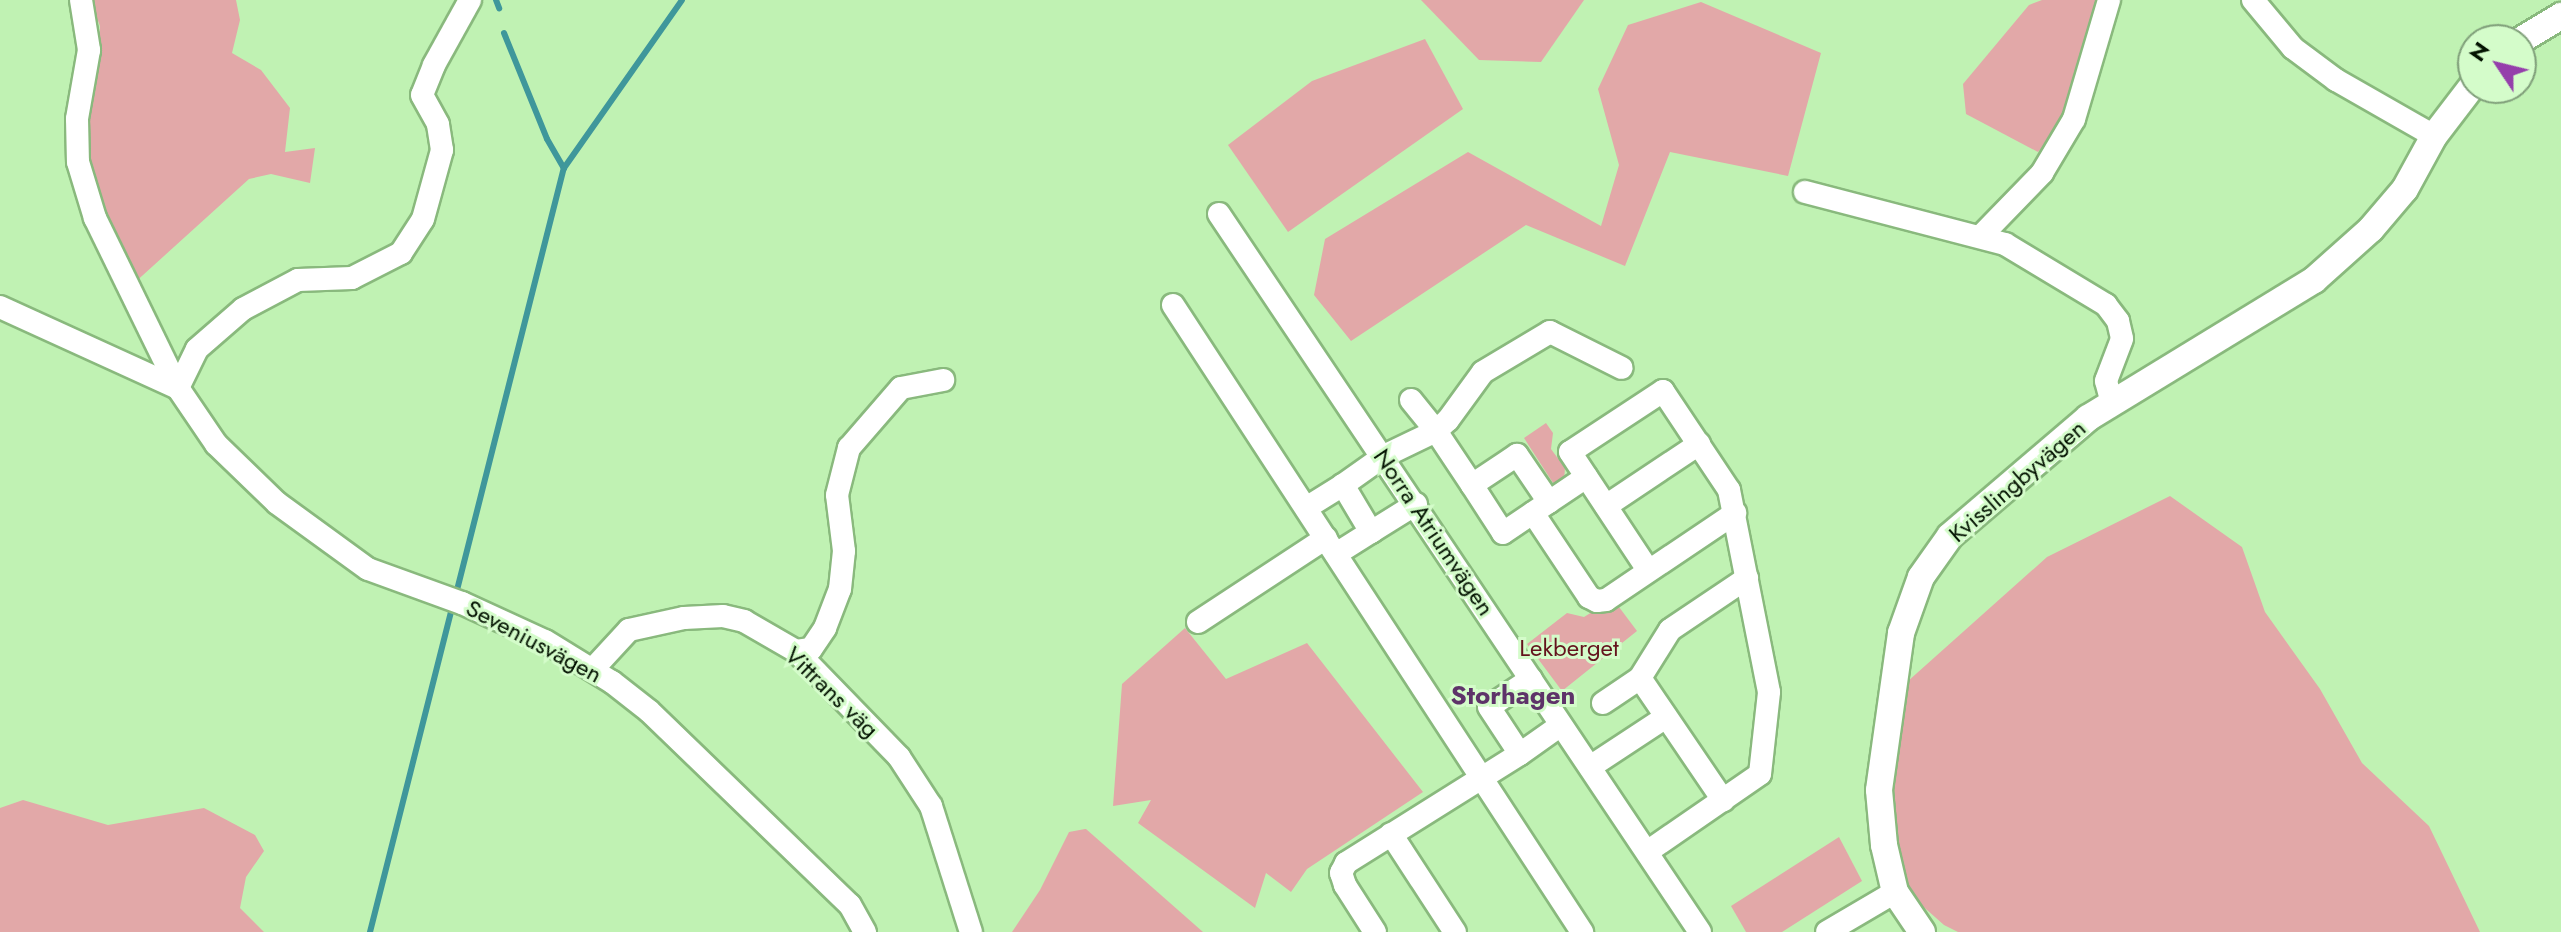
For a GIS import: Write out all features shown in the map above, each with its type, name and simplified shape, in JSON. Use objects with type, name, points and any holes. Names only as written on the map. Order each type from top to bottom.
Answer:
[{"type":"street","name":"Seveniusvägen","points":[[81,0],[89,50],[77,119],[78,162],[95,218],[178,388],[216,444],[277,503],[368,569],[462,603],[545,641],[593,669],[649,711],[850,905],[865,932]]},
{"type":"street","points":[[0,307],[178,388],[197,349],[243,309],[298,280],[352,278],[401,253],[423,219],[442,150],[438,124],[422,95],[434,65],[470,0]]},
{"type":"street","points":[[1981,236],[2042,173],[2074,119],[2109,0]]},
{"type":"street","points":[[2253,0],[2293,48],[2336,80],[2434,136]]},
{"type":"street","points":[[2537,30],[2561,16]]},
{"type":"street","name":"Kvisslingbyvägen","points":[[1922,932],[1895,892],[1884,845],[1879,790],[1901,633],[1921,577],[1950,536],[1996,493],[2112,403],[2314,280],[2371,229],[2397,199],[2434,136],[2458,104]]},
{"type":"street","points":[[1805,192],[2005,244],[2106,305],[2122,339],[2106,381],[2112,403]]},
{"type":"street","name":"Norra Atriumvägen","points":[[1219,214],[1700,932]]},
{"type":"street","points":[[1173,305],[1582,932]]},
{"type":"street","points":[[1306,508],[1384,456],[1436,431],[1448,420],[1483,372],[1550,332],[1622,368]]},
{"type":"street","points":[[796,651],[811,649],[825,628],[840,589],[844,551],[837,495],[849,448],[901,388],[943,380]]},
{"type":"street","points":[[1647,852],[1760,774],[1769,692],[1729,490],[1663,391],[1570,452],[1648,570]]},
{"type":"street","points":[[1411,400],[1436,431],[1503,533],[1586,477]]},
{"type":"street","points":[[1606,506],[1699,444]]},
{"type":"street","points":[[1472,485],[1517,455],[1541,508],[1589,597],[1606,600],[1735,513]]},
{"type":"street","points":[[1343,485],[1371,532],[1374,530]]},
{"type":"street","points":[[1198,622],[1331,546],[1374,530],[1416,504]]},
{"type":"street","points":[[1603,703],[1640,678],[1670,630],[1747,578]]},
{"type":"street","name":"Vittrans väg","points":[[593,669],[629,630],[684,618],[723,616],[744,621],[796,651],[899,757],[931,806],[971,932]]},
{"type":"street","points":[[1640,678],[1723,800]]},
{"type":"street","points":[[1520,754],[1489,707],[1531,679]]},
{"type":"street","points":[[1590,767],[1666,717]]},
{"type":"street","points":[[1375,932],[1345,885],[1341,873],[1346,863],[1561,725]]},
{"type":"street","points":[[1391,834],[1455,932]]},
{"type":"street","points":[[1827,932],[1895,892]]},
{"type":"green space","points":[[90,0],[236,0],[240,20],[232,53],[261,70],[290,108],[285,152],[315,148],[310,183],[271,174],[249,179],[132,285],[89,187],[84,125],[97,76],[100,26]]},
{"type":"green space","points":[[1421,0],[1584,0],[1541,62],[1479,60]]},
{"type":"green space","points":[[2042,0],[2104,0],[2068,117],[2038,152],[1966,114],[1963,84],[2029,5]]},
{"type":"green space","points":[[1701,2],[1821,53],[1788,176],[1670,152],[1625,266],[1526,225],[1351,341],[1314,295],[1325,239],[1468,152],[1601,226],[1619,165],[1598,89],[1628,25]]},
{"type":"green space","points":[[1425,39],[1463,109],[1288,232],[1228,145],[1312,81]]},
{"type":"green space","points":[[1546,423],[1553,433],[1551,449],[1565,468],[1564,481],[1555,486],[1524,438]]},
{"type":"green space","points":[[2170,496],[2242,547],[2265,612],[2320,689],[2362,763],[2429,826],[2480,932],[1958,932],[1944,925],[1893,880],[1883,812],[1898,690],[2047,557]]},
{"type":"green space","name":"Lekberget","points":[[1613,599],[1637,631],[1562,691],[1527,644],[1567,613],[1584,617]]},
{"type":"green space","points":[[1185,628],[1226,679],[1307,643],[1423,792],[1307,869],[1291,892],[1266,873],[1255,908],[1138,823],[1151,800],[1113,806],[1122,684]]},
{"type":"green space","points":[[23,800],[108,825],[204,808],[255,835],[264,851],[246,877],[240,908],[264,932],[0,932],[0,808]]},
{"type":"green space","points":[[1086,829],[1203,932],[1012,932],[1040,890],[1069,832]]},
{"type":"green space","points":[[1839,837],[1862,881],[1782,932],[1746,932],[1731,906]]},
{"type":"waterway","points":[[496,0],[499,8]]},
{"type":"waterway","points":[[456,594],[564,168],[682,0]]},
{"type":"waterway","points":[[504,33],[547,139],[564,168]]},
{"type":"waterway","points":[[370,932],[453,605]]},
{"type":"district","name":"Storhagen","points":[[1513,696]]}]
